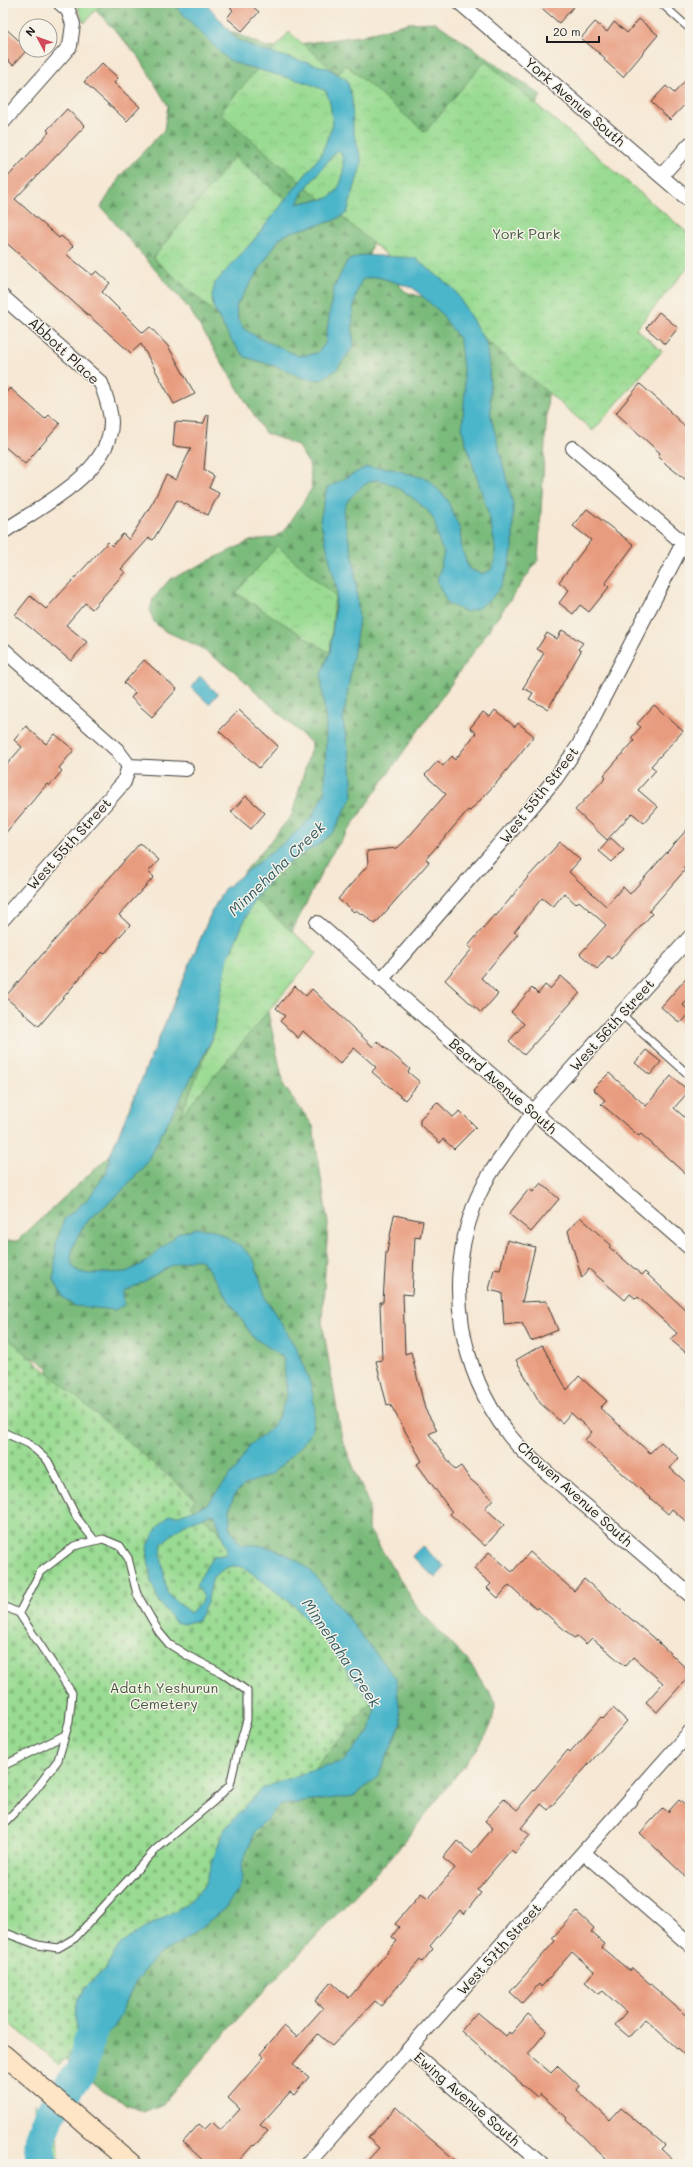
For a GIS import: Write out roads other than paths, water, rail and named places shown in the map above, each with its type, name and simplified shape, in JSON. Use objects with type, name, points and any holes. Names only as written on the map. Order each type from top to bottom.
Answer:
[{"type":"main road","points":[[3,2054],[132,2164]]},
{"type":"street","points":[[3,122],[70,46],[73,24],[68,10],[60,3]]},
{"type":"street","name":"York Avenue South","points":[[460,3],[690,201]]},
{"type":"street","points":[[661,176],[690,144]]},
{"type":"street","name":"Abbott Place","points":[[3,297],[101,383],[108,402],[111,422],[107,442],[98,459],[78,481],[55,499],[3,532]]},
{"type":"street","points":[[573,448],[687,546]]},
{"type":"street","name":"West 55th Street","points":[[381,980],[530,809],[565,765],[579,745],[687,546]]},
{"type":"street","points":[[3,649],[117,750],[129,766],[186,769]]},
{"type":"street","name":"West 55th Street","points":[[3,919],[124,782],[129,766]]},
{"type":"street","name":"Beard Avenue South","points":[[317,923],[690,1248]]},
{"type":"street","name":"West 56th Street","points":[[533,1112],[690,937]]},
{"type":"street","name":"Chowen Avenue South","points":[[533,1112],[517,1137],[492,1170],[474,1206],[463,1244],[459,1285],[461,1326],[471,1365],[487,1402],[510,1436],[538,1464],[690,1595]]},
{"type":"street","name":"West 57th Street","points":[[307,2164],[410,2050],[690,1732]]},
{"type":"street","points":[[584,1853],[690,1945]]},
{"type":"street","name":"Ewing Avenue South","points":[[410,2050],[542,2164]]},
{"type":"lane","points":[[661,3],[690,29]]},
{"type":"lane","points":[[621,1014],[690,1076]]},
{"type":"lane","points":[[3,1432],[29,1444],[48,1461],[77,1518],[95,1541]]},
{"type":"lane","points":[[3,1932],[38,1945],[58,1948],[75,1938],[155,1850],[214,1801],[230,1785],[247,1720],[247,1691],[222,1673],[188,1656],[169,1644],[159,1632],[137,1594],[128,1558],[120,1546],[103,1539],[74,1546],[40,1572],[19,1613]]},
{"type":"lane","points":[[3,1606],[19,1613],[72,1693],[69,1722],[58,1760],[32,1794],[3,1824]]},
{"type":"lane","points":[[3,1766],[65,1735]]},
{"type":"water","points":[[175,3],[206,3],[236,39],[260,50],[328,68],[347,80],[352,98],[353,129],[362,162],[347,213],[333,221],[291,232],[279,239],[236,306],[238,319],[244,329],[259,338],[299,356],[317,353],[325,344],[333,290],[347,261],[362,255],[415,258],[454,289],[486,343],[489,365],[491,417],[513,504],[513,548],[508,570],[501,586],[491,599],[478,608],[467,612],[448,604],[437,582],[444,552],[441,548],[435,523],[427,510],[407,494],[391,484],[378,480],[371,481],[363,486],[347,503],[343,514],[354,562],[359,619],[343,721],[351,766],[353,795],[334,831],[321,843],[281,867],[254,899],[228,958],[212,1039],[145,1165],[121,1192],[85,1223],[73,1246],[71,1259],[73,1267],[80,1272],[89,1274],[126,1272],[146,1262],[178,1233],[196,1228],[214,1230],[241,1246],[254,1260],[266,1299],[296,1348],[311,1385],[315,1409],[312,1429],[302,1445],[272,1474],[244,1485],[235,1494],[230,1506],[230,1529],[241,1545],[260,1546],[278,1551],[296,1560],[311,1571],[396,1679],[401,1724],[378,1777],[354,1796],[280,1805],[255,1832],[241,1866],[243,1877],[238,1891],[225,1908],[192,1935],[155,1957],[135,1983],[114,2028],[95,2043],[81,2045],[76,2030],[75,2014],[78,2000],[86,1987],[104,1970],[119,1946],[133,1935],[187,1904],[204,1886],[223,1831],[262,1788],[324,1766],[342,1762],[370,1732],[375,1708],[323,1638],[295,1606],[245,1568],[231,1566],[213,1577],[207,1603],[198,1620],[183,1624],[175,1622],[160,1603],[151,1582],[147,1548],[157,1528],[169,1515],[179,1515],[206,1505],[236,1469],[249,1446],[267,1432],[279,1416],[287,1395],[283,1357],[253,1337],[202,1260],[180,1262],[123,1291],[124,1305],[115,1310],[75,1306],[63,1297],[54,1280],[56,1244],[64,1219],[89,1198],[107,1171],[110,1155],[212,911],[224,889],[285,842],[311,818],[325,793],[326,725],[321,674],[330,653],[337,589],[320,520],[327,488],[366,467],[388,468],[428,479],[447,499],[460,530],[462,550],[469,569],[482,574],[491,570],[495,562],[495,546],[489,516],[462,430],[465,390],[460,340],[440,312],[413,288],[378,277],[366,278],[361,281],[353,313],[354,346],[335,371],[320,380],[303,378],[278,367],[245,357],[231,340],[213,307],[212,296],[215,283],[252,242],[321,155],[333,124],[330,103],[326,91],[308,83],[241,65],[227,59],[177,8]],"holes":[[[337,150],[340,151],[343,163],[342,177],[337,190],[328,198],[297,204],[303,192]],[[210,1514],[215,1515],[227,1550],[224,1555],[213,1556],[196,1585],[203,1595],[201,1602],[190,1613],[167,1593],[161,1556],[162,1543],[183,1525]]]},
{"type":"water","points":[[200,676],[218,694],[209,704],[191,687]]},
{"type":"water","points":[[422,1546],[445,1567],[435,1578],[412,1556]]},
{"type":"waterway","name":"Minnehaha Creek","points":[[42,2164],[39,2143],[50,2114],[81,2070],[89,2040],[103,2004]]},
{"type":"park label","name":"York Park","points":[[526,234]]},
{"type":"park label","name":"Adath Yeshurun Cemetery","points":[[164,1696]]}]
